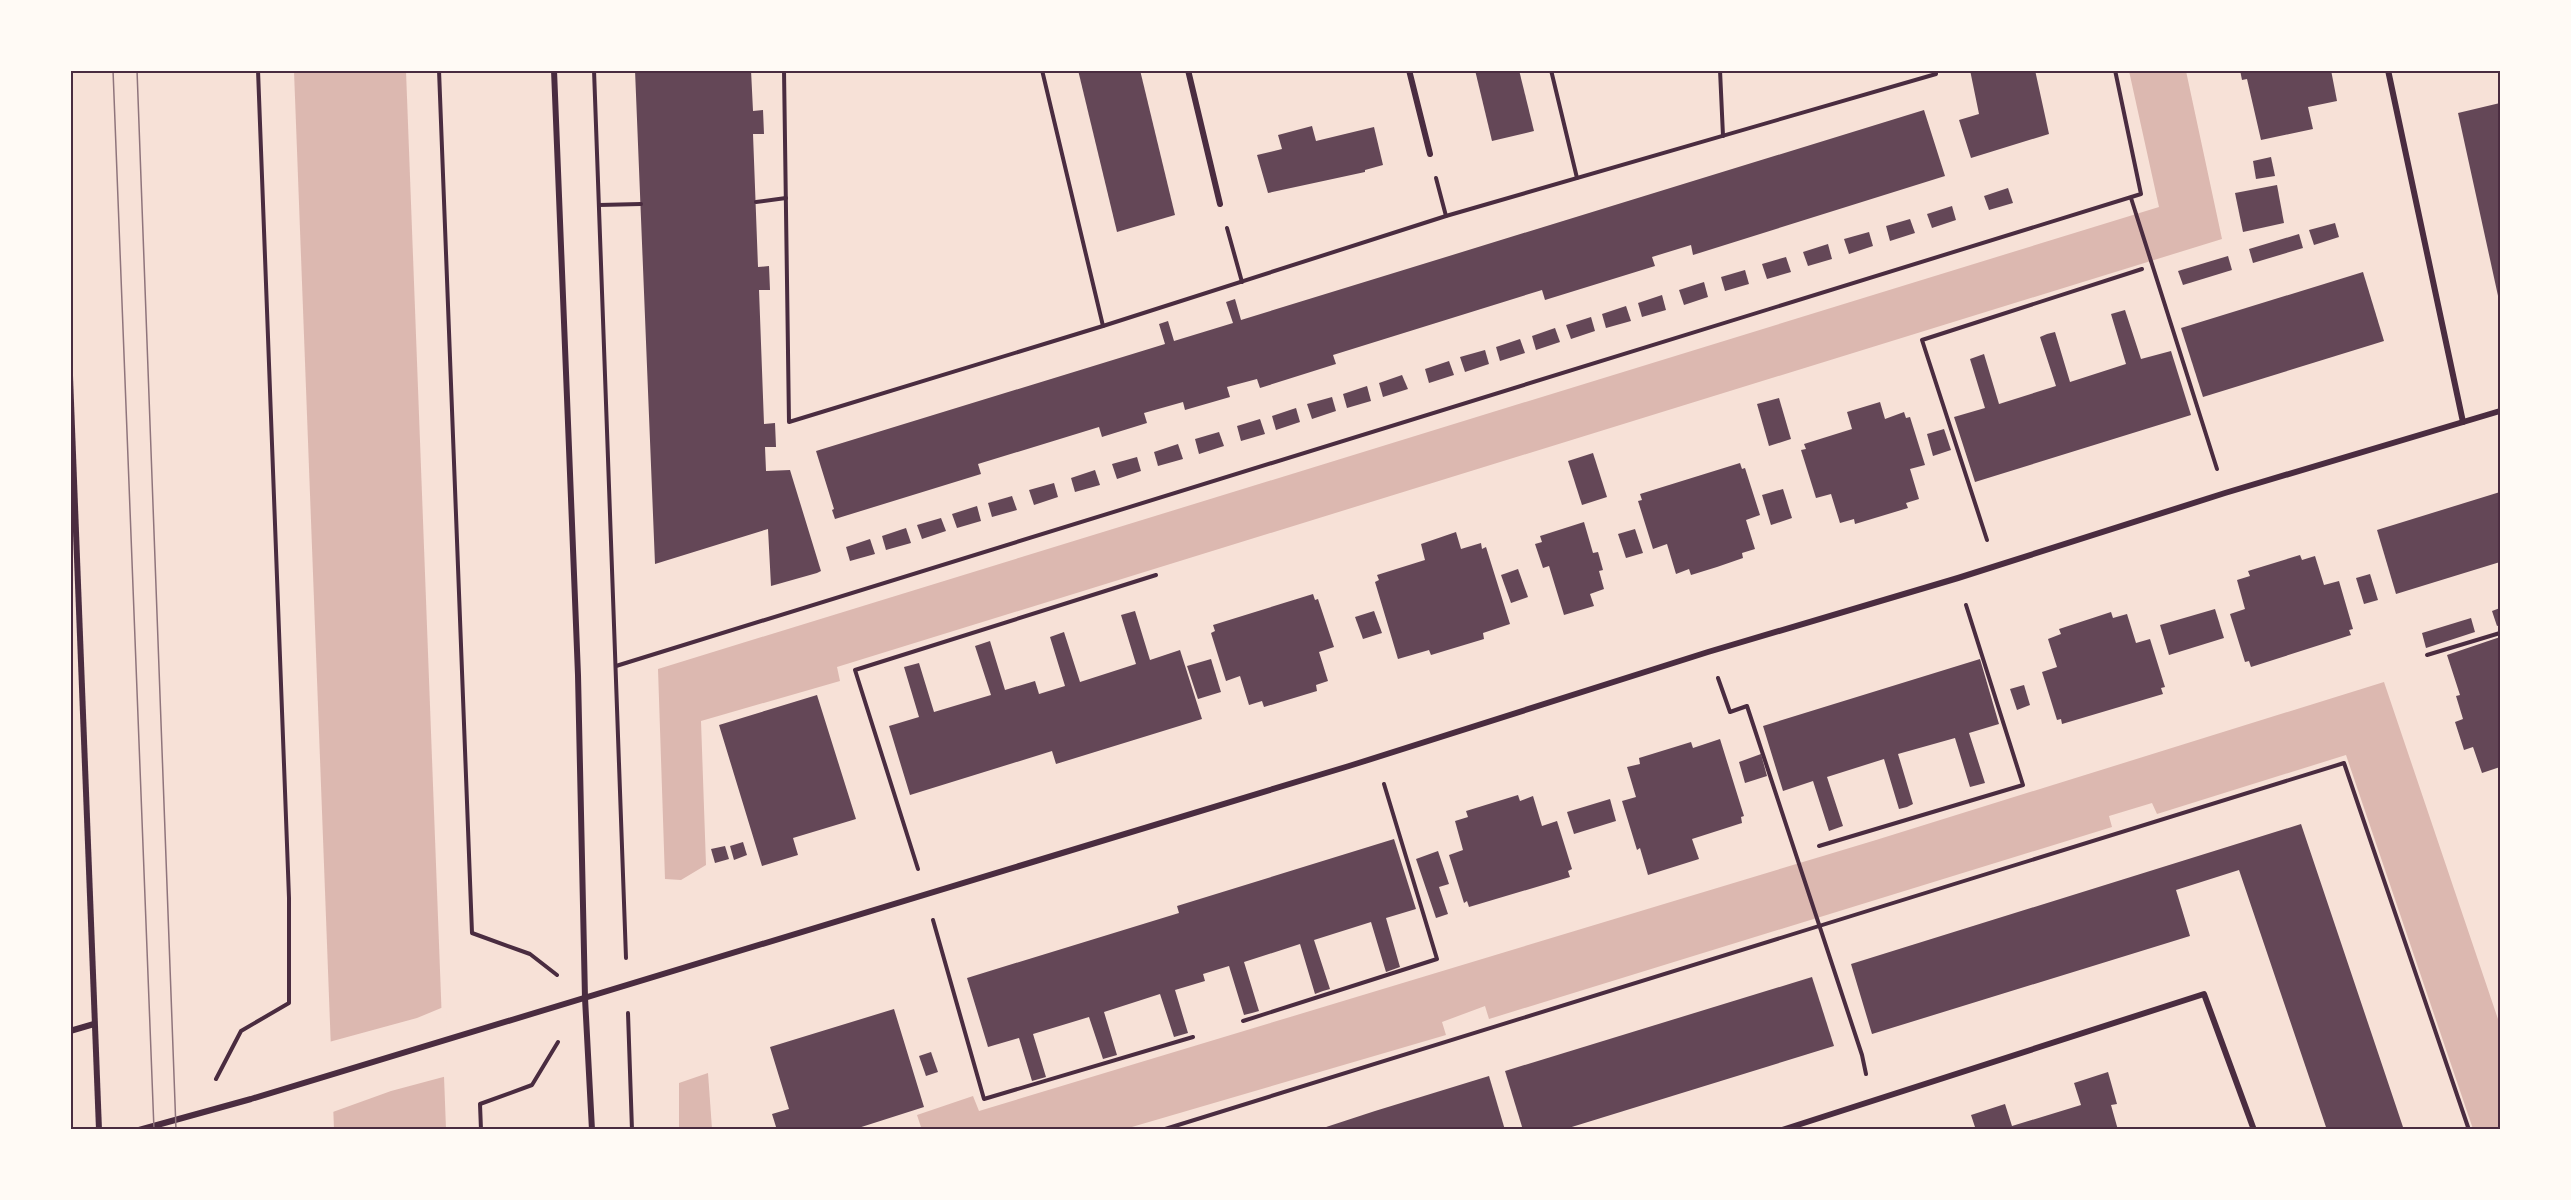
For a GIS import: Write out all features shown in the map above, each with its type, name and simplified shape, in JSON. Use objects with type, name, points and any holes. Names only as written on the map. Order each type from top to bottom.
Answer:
[{"type":"street","points":[[554,70],[578,675],[585,998],[592,1130]]},
{"type":"street","points":[[1188,70],[1220,204]]},
{"type":"street","points":[[1409,70],[1430,154]]},
{"type":"street","points":[[2388,70],[2463,422]]},
{"type":"street","points":[[70,376],[99,1130]]},
{"type":"street","points":[[139,1130],[251,1099],[627,986],[925,893],[1377,758],[1708,652],[1995,567],[2225,493],[2500,411]]},
{"type":"street","points":[[1782,1130],[2204,994],[2254,1130]]},
{"type":"street","points":[[70,1031],[94,1024]]},
{"type":"path","points":[[197,1114],[241,1031],[289,1003],[289,898],[258,70]]},
{"type":"path","points":[[439,70],[472,933],[530,954],[585,998],[532,1085],[480,1104],[481,1130]]},
{"type":"path","points":[[594,70],[632,1130]]},
{"type":"path","points":[[784,70],[789,422],[1103,326],[1446,216],[1936,74],[1936,70]]},
{"type":"path","points":[[1042,70],[1103,326]]},
{"type":"path","points":[[1551,70],[1577,178]]},
{"type":"path","points":[[1720,70],[1723,136]]},
{"type":"path","points":[[616,666],[2131,198],[2141,194],[2115,70]]},
{"type":"path","points":[[1430,154],[1446,216]]},
{"type":"path","points":[[756,202],[786,198]]},
{"type":"path","points":[[2131,198],[2225,493]]},
{"type":"path","points":[[599,205],[641,204]]},
{"type":"path","points":[[1220,204],[1242,282]]},
{"type":"path","points":[[1995,567],[1922,340],[2142,269]]},
{"type":"path","points":[[1156,575],[855,670],[925,893],[984,1099],[1193,1037]]},
{"type":"path","points":[[1819,846],[2022,785],[1958,578]]},
{"type":"path","points":[[2427,655],[2500,633]]},
{"type":"path","points":[[1708,652],[1730,712],[1747,706],[1862,1055],[1871,1102]]},
{"type":"path","points":[[1243,1021],[1437,958],[1377,758]]},
{"type":"path","points":[[1162,1130],[2344,763],[2469,1130]]},
{"type":"shaded area","points":[[294,71],[406,71],[446,1129],[334,1129]]},
{"type":"shaded area","points":[[2129,71],[2186,71],[2222,239],[837,667],[840,681],[701,721],[706,865],[681,880],[665,879],[658,669],[2159,207]]},
{"type":"shaded area","points":[[2384,682],[2500,1025],[2500,1129],[2473,1129],[2346,755],[2157,814],[2152,803],[2109,816],[2112,827],[1489,1019],[1485,1006],[1442,1022],[1446,1035],[1125,1129],[913,1130],[921,1127],[917,1115],[973,1096],[979,1111],[1876,840]]},
{"type":"shaded area","points":[[708,1073],[712,1129],[679,1129],[679,1083]]},
{"type":"pier","points":[[446,1006],[447,1076],[391,1091],[330,1113],[329,1042],[417,1018]]},
{"type":"building","points":[[635,70],[751,70],[753,111],[763,110],[764,134],[753,134],[758,267],[769,266],[770,290],[759,290],[764,424],[775,423],[776,447],[765,447],[766,471],[790,470],[821,571],[817,573],[771,586],[768,529],[655,564]]},
{"type":"building","points":[[1078,70],[1140,70],[1175,215],[1117,232]]},
{"type":"building","points":[[1475,70],[1519,70],[1534,131],[1492,141]]},
{"type":"building","points":[[1970,70],[2035,70],[2049,134],[1971,158],[1959,120],[1979,114]]},
{"type":"building","points":[[2240,70],[2331,70],[2337,101],[2308,107],[2313,129],[2261,140],[2247,79],[2242,80]]},
{"type":"building","points":[[2500,103],[2500,305],[2458,113]]},
{"type":"building","points":[[1924,110],[1945,176],[1693,255],[1691,245],[1652,257],[1655,266],[1545,300],[1542,290],[1333,355],[1336,364],[1260,388],[1257,379],[1227,387],[1230,397],[1185,410],[1183,402],[1144,413],[1147,423],[1102,437],[1099,427],[978,464],[981,474],[835,519],[816,451],[1165,344],[1159,324],[1168,321],[1174,341],[1233,323],[1226,302],[1235,299],[1241,320]]},
{"type":"building","points":[[1312,126],[1316,141],[1374,127],[1383,165],[1365,170],[1365,172],[1268,193],[1257,155],[1282,149],[1278,135]]},
{"type":"building","points":[[2271,157],[2275,176],[2256,179],[2253,161]]},
{"type":"building","points":[[2277,185],[2284,223],[2243,232],[2235,193]]},
{"type":"building","points":[[2008,188],[2013,203],[1989,210],[1984,196]]},
{"type":"building","points":[[1952,206],[1956,220],[1932,228],[1927,214]]},
{"type":"building","points":[[1910,219],[1915,233],[1890,241],[1886,226]]},
{"type":"building","points":[[2335,223],[2339,237],[2314,245],[2309,230]]},
{"type":"building","points":[[1869,232],[1873,246],[1849,254],[1844,239]]},
{"type":"building","points":[[2299,234],[2303,248],[2253,263],[2249,249]]},
{"type":"building","points":[[1828,244],[1832,259],[1808,266],[1803,252]]},
{"type":"building","points":[[2228,256],[2232,270],[2183,285],[2178,271]]},
{"type":"building","points":[[1786,257],[1791,272],[1767,279],[1762,264]]},
{"type":"building","points":[[1745,270],[1749,284],[1725,291],[1721,277]]},
{"type":"building","points":[[2363,272],[2384,341],[2203,397],[2181,328]]},
{"type":"building","points":[[1704,282],[1708,297],[1684,305],[1679,290]]},
{"type":"building","points":[[1662,295],[1666,310],[1642,317],[1638,303]]},
{"type":"building","points":[[1626,306],[1631,321],[1606,328],[1602,314]]},
{"type":"building","points":[[2125,310],[2141,359],[2171,351],[2191,415],[1975,482],[1954,417],[1985,408],[1970,359],[1984,354],[1999,404],[2056,386],[2040,337],[2055,332],[2070,382],[2126,364],[2111,314]]},
{"type":"building","points":[[1591,317],[1595,331],[1571,339],[1566,325]]},
{"type":"building","points":[[1555,328],[1560,342],[1536,350],[1532,336]]},
{"type":"building","points":[[1520,339],[1525,353],[1500,361],[1496,347]]},
{"type":"building","points":[[1485,350],[1489,364],[1465,372],[1460,357]]},
{"type":"building","points":[[1449,361],[1454,375],[1429,383],[1425,369]]},
{"type":"building","points":[[1402,375],[1408,389],[1383,397],[1379,383]]},
{"type":"building","points":[[1367,386],[1371,401],[1347,408],[1343,394]]},
{"type":"building","points":[[1332,397],[1336,411],[1312,419],[1307,404]]},
{"type":"building","points":[[1779,398],[1791,439],[1769,446],[1757,404]]},
{"type":"building","points":[[1880,402],[1885,419],[1904,412],[1906,418],[1910,417],[1925,465],[1910,469],[1919,499],[1906,503],[1908,508],[1855,524],[1854,519],[1840,523],[1831,494],[1816,498],[1801,450],[1806,449],[1804,444],[1852,429],[1847,412]]},
{"type":"building","points":[[1296,408],[1300,422],[1276,430],[1272,416]]},
{"type":"building","points":[[1260,419],[1265,434],[1241,441],[1237,426]]},
{"type":"building","points":[[1944,429],[1951,450],[1933,456],[1927,434]]},
{"type":"building","points":[[1219,432],[1224,446],[1199,454],[1195,439]]},
{"type":"building","points":[[1178,444],[1183,459],[1158,466],[1154,452]]},
{"type":"building","points":[[1593,453],[1607,497],[1582,505],[1568,461]]},
{"type":"building","points":[[1137,457],[1141,471],[1117,479],[1112,464]]},
{"type":"building","points":[[1740,463],[1742,469],[1745,468],[1760,515],[1746,520],[1755,549],[1742,553],[1743,558],[1717,567],[1691,575],[1689,569],[1676,574],[1667,544],[1653,549],[1638,501],[1642,500],[1640,494]]},
{"type":"building","points":[[1095,470],[1100,485],[1075,492],[1071,478]]},
{"type":"building","points":[[1054,483],[1058,497],[1034,505],[1029,490]]},
{"type":"building","points":[[1783,489],[1792,518],[1771,525],[1762,495]]},
{"type":"building","points":[[2500,492],[2500,562],[2396,594],[2377,530]]},
{"type":"building","points":[[1012,496],[1017,510],[992,517],[988,503]]},
{"type":"building","points":[[977,506],[981,521],[957,528],[952,514]]},
{"type":"building","points":[[941,518],[946,531],[922,539],[917,525]]},
{"type":"building","points":[[1584,522],[1593,553],[1598,552],[1603,570],[1599,571],[1604,589],[1590,594],[1594,606],[1564,615],[1549,566],[1543,568],[1535,544],[1542,542],[1540,536]]},
{"type":"building","points":[[906,528],[911,543],[886,550],[882,536]]},
{"type":"building","points":[[1635,529],[1643,553],[1626,558],[1618,534]]},
{"type":"building","points":[[1456,532],[1461,549],[1481,543],[1482,549],[1486,547],[1510,624],[1483,633],[1484,639],[1431,655],[1429,650],[1398,659],[1375,582],[1379,580],[1377,575],[1425,560],[1421,544]]},
{"type":"building","points":[[870,539],[875,554],[850,561],[846,547]]},
{"type":"building","points":[[2300,555],[2302,560],[2315,556],[2324,585],[2339,581],[2353,629],[2349,630],[2351,635],[2251,667],[2249,661],[2245,662],[2230,614],[2245,609],[2237,580],[2250,576],[2248,571]]},
{"type":"building","points":[[1518,569],[1528,597],[1511,603],[1501,575]]},
{"type":"building","points":[[2370,574],[2378,600],[2364,604],[2356,578]]},
{"type":"building","points":[[1313,594],[1315,600],[1318,599],[1334,647],[1319,652],[1328,681],[1316,685],[1317,691],[1264,707],[1262,701],[1249,705],[1240,676],[1226,681],[1211,633],[1215,631],[1213,625]]},
{"type":"building","points":[[2500,608],[2500,625],[2497,626],[2492,611]]},
{"type":"building","points":[[2215,609],[2224,638],[2169,655],[2160,625]]},
{"type":"building","points":[[1135,611],[1150,660],[1180,650],[1202,719],[1056,764],[1052,751],[910,795],[889,726],[919,717],[904,667],[919,663],[934,712],[991,695],[975,646],[990,641],[1005,690],[1035,681],[1039,694],[1065,686],[1050,637],[1064,632],[1080,682],[1136,664],[1121,615]]},
{"type":"building","points":[[1374,611],[1382,633],[1363,639],[1355,617]]},
{"type":"building","points":[[2111,612],[2113,618],[2127,614],[2136,643],[2150,639],[2165,687],[2161,688],[2163,694],[2062,724],[2061,719],[2057,720],[2042,672],[2057,667],[2048,639],[2061,634],[2059,629]]},
{"type":"building","points":[[2471,618],[2475,632],[2426,648],[2422,633]]},
{"type":"building","points":[[2500,637],[2500,767],[2482,773],[2473,747],[2464,750],[2455,722],[2463,719],[2456,696],[2460,695],[2447,655]]},
{"type":"building","points":[[1211,659],[1221,692],[1198,699],[1187,666]]},
{"type":"building","points":[[1980,659],[1999,724],[1969,733],[1985,783],[1970,787],[1955,738],[1898,754],[1913,804],[1907,807],[1899,809],[1884,759],[1827,777],[1843,826],[1829,831],[1813,781],[1783,791],[1763,726]]},
{"type":"building","points":[[2024,685],[2030,705],[2017,710],[2010,689]]},
{"type":"building","points":[[817,695],[856,819],[793,838],[798,855],[762,866],[719,725]]},
{"type":"building","points":[[1720,739],[1744,816],[1741,817],[1742,823],[1692,839],[1699,859],[1648,875],[1640,848],[1637,850],[1622,801],[1636,797],[1627,767],[1640,764],[1639,758],[1691,742],[1693,748]]},
{"type":"building","points":[[1761,754],[1767,776],[1745,783],[1739,762]]},
{"type":"building","points":[[1518,795],[1520,801],[1533,796],[1542,826],[1557,821],[1572,869],[1568,871],[1570,877],[1469,907],[1467,901],[1464,903],[1449,855],[1463,850],[1455,821],[1468,817],[1466,811]]},
{"type":"building","points":[[1610,799],[1616,821],[1574,834],[1567,812]]},
{"type":"building","points":[[2301,824],[2404,1130],[2327,1130],[2239,870],[2176,890],[2190,936],[1872,1034],[1851,964]]},
{"type":"building","points":[[1394,839],[1416,909],[1386,918],[1400,967],[1386,972],[1371,922],[1314,940],[1330,989],[1315,994],[1300,944],[1244,962],[1259,1011],[1244,1015],[1229,966],[1203,974],[1205,981],[1175,990],[1188,1033],[1174,1037],[1160,994],[1104,1012],[1117,1055],[1103,1059],[1089,1017],[1033,1034],[1046,1077],[1032,1081],[1019,1038],[988,1047],[967,978],[1179,913],[1177,906]]},
{"type":"building","points":[[743,842],[747,855],[734,860],[730,846]]},
{"type":"building","points":[[725,846],[729,859],[715,863],[711,849]]},
{"type":"building","points":[[1438,851],[1449,884],[1439,887],[1448,914],[1436,918],[1416,859]]},
{"type":"building","points":[[1812,977],[1834,1046],[1562,1130],[1523,1130],[1505,1071]]},
{"type":"building","points":[[894,1009],[924,1107],[852,1130],[777,1130],[772,1114],[789,1109],[770,1047]]},
{"type":"building","points":[[931,1052],[938,1072],[926,1076],[919,1056]]},
{"type":"building","points":[[2108,1072],[2117,1104],[2111,1105],[2118,1130],[1976,1130],[1971,1115],[2005,1104],[2012,1126],[2081,1105],[2074,1083]]},
{"type":"building","points":[[1489,1076],[1505,1130],[1317,1130],[1375,1111]]},
{"type":"tram line","points":[[113,70],[154,1130]]},
{"type":"tram line","points":[[137,70],[176,1130]]}]
